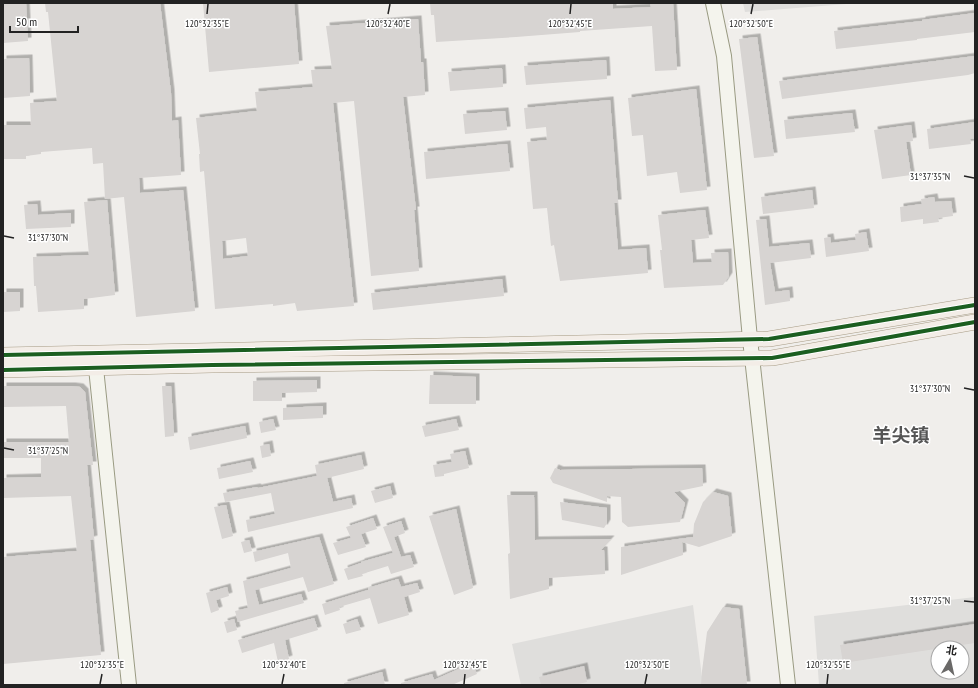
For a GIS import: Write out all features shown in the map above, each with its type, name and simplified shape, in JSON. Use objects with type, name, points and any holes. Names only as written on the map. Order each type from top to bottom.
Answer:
[{"type":"main road","points":[[3,354],[769,339],[975,305]]},
{"type":"main road","points":[[3,370],[772,358],[975,322]]},
{"type":"street","points":[[713,3],[724,56],[750,339],[788,685]]},
{"type":"street","points":[[96,368],[129,685]]},
{"type":"shaded area","points":[[743,3],[859,3],[745,12]]},
{"type":"shaded area","points":[[975,597],[975,685],[819,685],[814,616]]},
{"type":"shaded area","points":[[693,605],[703,685],[521,685],[512,644]]},
{"type":"building","points":[[3,3],[26,3],[28,41],[3,43]]},
{"type":"building","points":[[45,3],[160,3],[171,93],[172,121],[178,120],[181,175],[139,178],[140,193],[183,190],[195,311],[136,317],[124,197],[105,199],[103,163],[93,164],[92,148],[41,152],[41,154],[26,156],[26,159],[3,159],[3,125],[31,125],[30,103],[57,101],[48,12],[46,12]]},
{"type":"building","points":[[203,3],[294,3],[299,64],[209,72]]},
{"type":"building","points":[[430,3],[613,3],[613,9],[651,7],[650,3],[673,3],[677,70],[655,71],[652,26],[436,42],[434,15],[431,15]]},
{"type":"building","points":[[975,13],[975,32],[836,49],[834,31],[922,21]]},
{"type":"building","points":[[418,19],[425,95],[403,97],[416,210],[414,210],[419,271],[371,276],[354,101],[333,103],[354,306],[297,311],[295,303],[273,306],[273,304],[215,309],[204,171],[200,172],[200,154],[196,118],[257,111],[255,92],[313,87],[311,70],[332,69],[326,26]],"holes":[[[246,238],[248,256],[223,259],[222,241]]]},
{"type":"building","points":[[757,37],[774,156],[754,158],[739,39]]},
{"type":"building","points":[[975,56],[975,73],[968,75],[782,99],[779,81]]},
{"type":"building","points":[[29,58],[30,96],[3,98],[3,59]]},
{"type":"building","points":[[606,60],[607,79],[526,85],[524,66]]},
{"type":"building","points":[[502,68],[503,87],[450,91],[448,72]]},
{"type":"building","points":[[696,89],[707,190],[680,193],[677,172],[647,176],[643,135],[632,136],[628,98]]},
{"type":"building","points":[[610,100],[618,203],[614,203],[618,250],[646,248],[648,273],[560,281],[554,245],[551,246],[547,208],[533,209],[527,142],[547,140],[546,127],[526,129],[524,108]]},
{"type":"building","points":[[505,111],[507,130],[465,134],[463,114]]},
{"type":"building","points":[[852,113],[855,132],[786,139],[784,120]]},
{"type":"building","points":[[975,122],[975,138],[970,139],[971,144],[929,149],[927,129]]},
{"type":"building","points":[[911,125],[913,141],[906,142],[911,175],[882,179],[874,130]]},
{"type":"building","points":[[507,144],[510,171],[426,179],[424,152]]},
{"type":"building","points":[[812,190],[814,208],[763,214],[761,197]]},
{"type":"building","points":[[934,197],[935,202],[951,201],[953,216],[938,218],[939,222],[923,224],[923,219],[901,222],[900,207],[922,204],[921,199]]},
{"type":"building","points":[[107,200],[115,295],[84,299],[84,309],[38,312],[36,286],[34,286],[33,257],[89,255],[84,202]]},
{"type":"building","points":[[37,204],[38,215],[71,213],[71,227],[26,229],[24,205]]},
{"type":"building","points":[[705,210],[709,238],[691,240],[693,263],[712,262],[711,253],[728,252],[729,276],[723,285],[664,288],[658,215]]},
{"type":"building","points":[[766,219],[769,247],[809,243],[811,258],[770,263],[775,292],[789,290],[790,301],[765,305],[756,220]]},
{"type":"building","points":[[866,232],[869,251],[826,257],[824,238],[830,237],[831,243],[856,240],[855,234]]},
{"type":"building","points":[[502,279],[504,296],[373,310],[371,293]]},
{"type":"building","points":[[3,292],[20,292],[20,311],[3,312]]},
{"type":"building","points":[[430,375],[476,377],[476,404],[429,404]]},
{"type":"building","points":[[317,380],[317,392],[282,393],[282,401],[253,401],[253,381]]},
{"type":"building","points":[[3,386],[72,386],[80,387],[85,392],[93,465],[87,465],[94,539],[90,540],[101,655],[3,664],[3,557],[77,551],[71,496],[3,498],[3,478],[41,477],[41,458],[3,458],[3,442],[69,442],[66,406],[3,407]]},
{"type":"building","points":[[162,386],[171,386],[174,436],[165,437]]},
{"type":"building","points":[[323,406],[323,418],[283,420],[283,408]]},
{"type":"building","points":[[273,419],[276,430],[261,433],[259,422]]},
{"type":"building","points":[[456,419],[459,430],[425,437],[422,426]]},
{"type":"building","points":[[245,426],[247,438],[190,450],[188,437]]},
{"type":"building","points":[[269,444],[271,456],[262,458],[260,446]]},
{"type":"building","points":[[465,451],[469,468],[444,474],[444,476],[435,477],[433,465],[452,462],[450,454]]},
{"type":"building","points":[[361,455],[364,469],[327,478],[333,502],[351,498],[353,508],[248,532],[246,520],[275,514],[271,493],[225,502],[223,493],[258,488],[317,476],[315,465]]},
{"type":"building","points":[[250,461],[253,472],[219,479],[217,468]]},
{"type":"building","points":[[555,468],[560,470],[702,468],[703,486],[674,492],[685,503],[680,522],[628,527],[622,522],[621,497],[607,496],[607,502],[553,483],[550,478]]},
{"type":"building","points":[[390,486],[393,498],[375,503],[371,491]]},
{"type":"building","points":[[713,492],[728,496],[732,536],[699,547],[682,542],[683,555],[621,575],[621,547],[693,537],[694,524],[703,502]]},
{"type":"building","points":[[507,495],[534,495],[535,540],[611,539],[601,550],[604,550],[605,574],[549,578],[549,589],[510,599],[508,554],[510,553]]},
{"type":"building","points":[[560,502],[607,508],[607,523],[604,528],[562,520]]},
{"type":"building","points":[[226,505],[233,536],[222,539],[214,507]]},
{"type":"building","points":[[456,509],[473,588],[454,595],[429,516]]},
{"type":"building","points":[[373,518],[377,529],[361,534],[366,547],[338,555],[333,543],[351,538],[346,527]]},
{"type":"building","points":[[401,521],[405,533],[394,537],[401,557],[410,555],[414,567],[391,574],[388,566],[348,580],[344,569],[361,562],[393,553],[383,527]]},
{"type":"building","points":[[319,537],[334,584],[308,592],[303,577],[255,590],[259,605],[301,594],[304,603],[238,622],[235,611],[248,608],[243,581],[291,568],[288,553],[255,562],[253,552]]},
{"type":"building","points":[[249,540],[252,551],[244,553],[241,542]]},
{"type":"building","points":[[398,579],[401,587],[417,583],[420,592],[404,597],[409,615],[378,624],[370,598],[339,607],[340,610],[325,615],[322,604]]},
{"type":"building","points":[[227,587],[229,596],[216,600],[219,610],[211,613],[206,593]]},
{"type":"building","points":[[723,607],[739,609],[747,685],[701,685],[707,632]]},
{"type":"building","points":[[314,618],[318,630],[285,640],[289,659],[278,662],[274,643],[242,653],[238,640]]},
{"type":"building","points":[[234,619],[237,630],[227,633],[224,622]]},
{"type":"building","points":[[357,619],[361,630],[346,634],[343,624]]},
{"type":"building","points":[[975,624],[975,643],[970,644],[970,640],[930,640],[930,650],[843,663],[840,645]]},
{"type":"building","points":[[472,663],[477,674],[452,685],[401,685],[401,683],[432,674],[434,680]]},
{"type":"building","points":[[584,666],[587,682],[574,685],[541,685],[539,677]]},
{"type":"building","points":[[382,672],[385,685],[344,685],[344,683]]},
{"type":"cycle path","points":[[3,355],[769,339],[975,305]]},
{"type":"cycle path","points":[[3,370],[212,365],[772,358],[975,322]]},
{"type":"district","name":"羊尖镇","points":[[901,435]]}]
